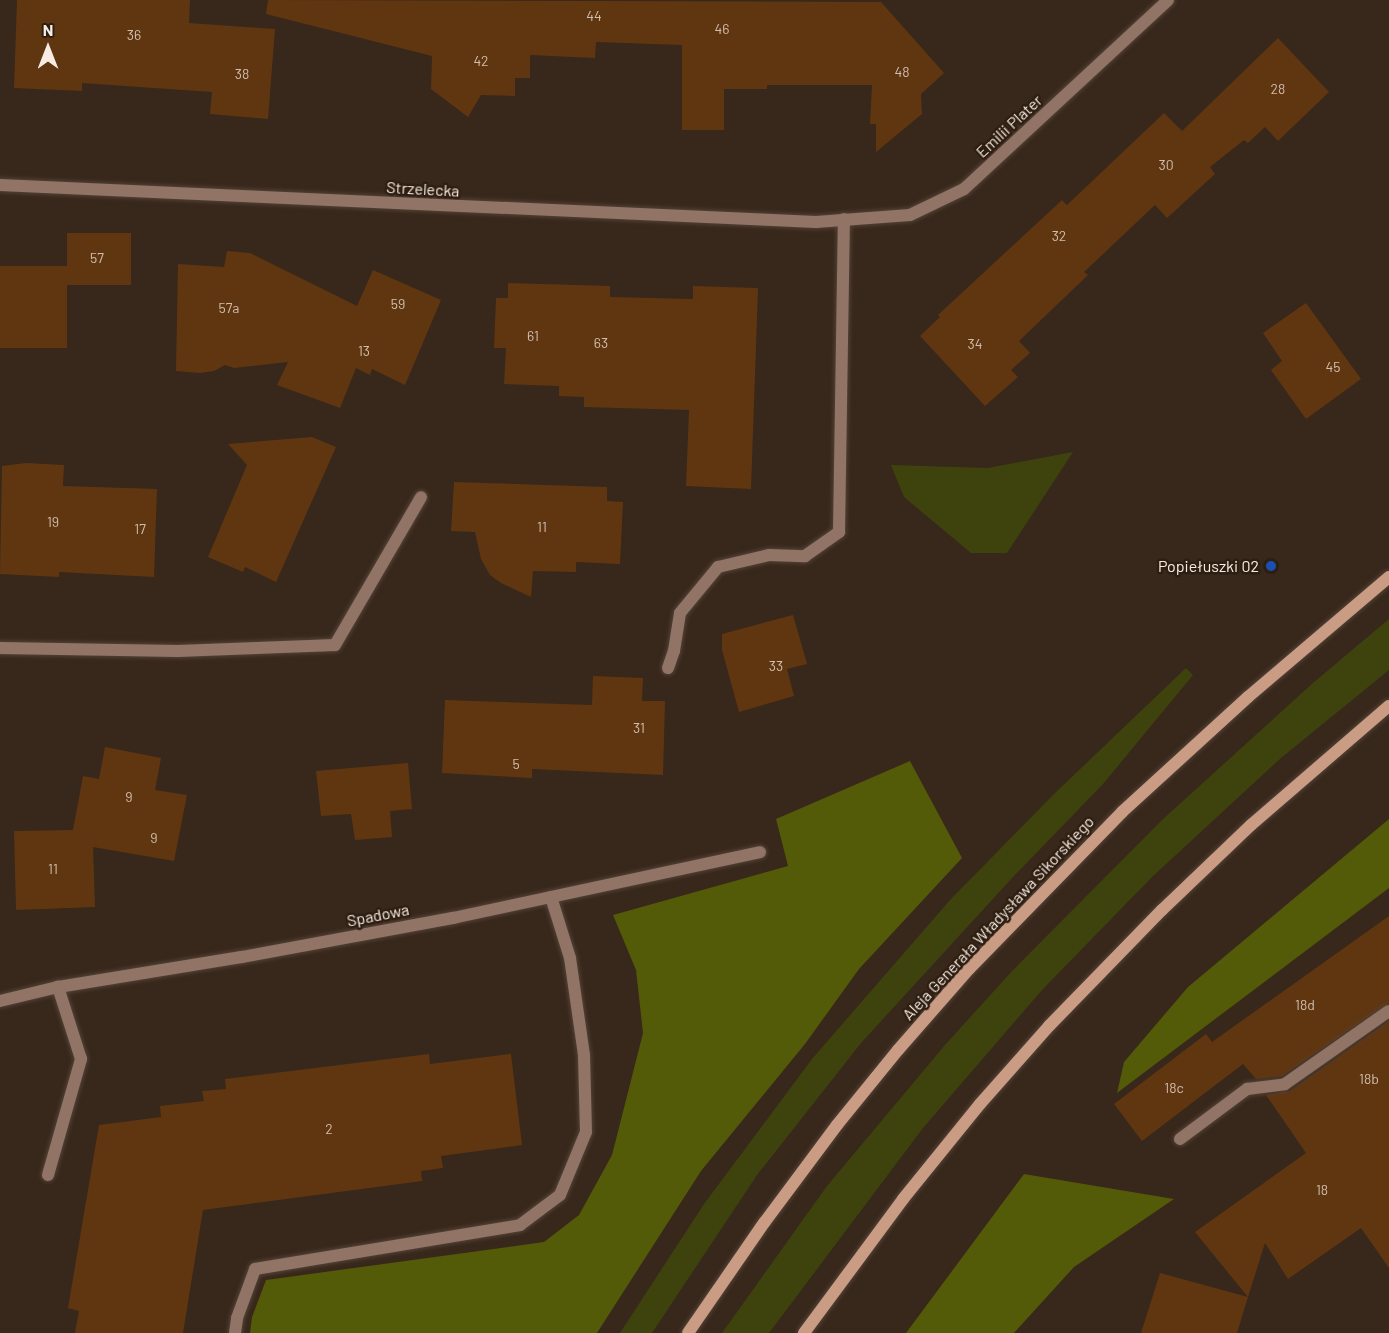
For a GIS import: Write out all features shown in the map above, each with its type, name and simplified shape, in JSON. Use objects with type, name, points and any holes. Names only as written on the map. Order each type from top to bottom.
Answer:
[{"type":"main road","name":"Aleja Generała Władysława Sikorskiego","points":[[688,1333],[758,1231],[837,1125],[898,1050],[969,969],[1122,812],[1248,697],[1389,578]]},
{"type":"main road","points":[[804,1333],[916,1184],[1049,1026],[1162,910],[1251,825],[1389,706]]},
{"type":"street","name":"Emilii Plater","points":[[844,219],[910,215],[964,189],[1168,0]]},
{"type":"street","name":"Strzelecka","points":[[0,185],[793,221],[844,219]]},
{"type":"street","points":[[668,668],[674,651],[680,613],[718,567],[769,555],[805,556],[839,532],[844,219]]},
{"type":"street","points":[[0,648],[178,651],[335,645],[421,497]]},
{"type":"street","name":"Spadowa","points":[[0,1001],[58,987],[242,957],[551,897],[760,852]]},
{"type":"street","points":[[235,1333],[237,1318],[255,1269],[520,1225],[560,1195],[586,1132],[584,1055],[570,958],[551,897]]},
{"type":"street","points":[[48,1175],[81,1059],[58,987]]},
{"type":"street","points":[[1180,1138],[1247,1089],[1284,1084],[1389,1011]]},
{"type":"green space","points":[[1073,452],[1007,553],[971,553],[904,497],[891,465],[988,468]]},
{"type":"green space","points":[[1389,619],[1389,670],[1281,758],[1152,877],[1042,990],[923,1128],[769,1333],[722,1333],[827,1186],[945,1045],[1013,970],[1162,820],[1313,683]]},
{"type":"green space","points":[[1186,668],[1193,675],[1103,784],[1013,877],[861,1043],[757,1175],[652,1333],[620,1333],[704,1204],[812,1059],[950,900],[1053,795]]},
{"type":"green space","points":[[910,761],[962,858],[859,969],[805,1044],[701,1171],[597,1333],[250,1333],[252,1317],[266,1280],[544,1242],[579,1215],[612,1155],[643,1033],[636,970],[613,915],[788,866],[776,819]]},
{"type":"green space","points":[[1389,819],[1389,888],[1117,1093],[1124,1062],[1188,987]]},
{"type":"green space","points":[[1024,1174],[1174,1199],[1074,1267],[1014,1333],[906,1333]]},
{"type":"building","points":[[17,0],[190,0],[189,23],[275,29],[268,119],[210,114],[212,92],[82,83],[82,91],[14,88]]},
{"type":"building","points":[[268,0],[881,2],[944,73],[921,94],[922,114],[876,152],[876,124],[870,124],[872,85],[767,85],[767,89],[724,89],[724,130],[682,130],[682,45],[596,42],[595,58],[530,55],[530,78],[515,78],[515,96],[481,95],[468,117],[431,89],[432,56],[266,14]]},
{"type":"building","points":[[1278,38],[1329,92],[1278,141],[1265,127],[1248,143],[1244,140],[1210,167],[1215,174],[1167,218],[1155,205],[1084,272],[1088,275],[1019,341],[1030,353],[1011,370],[1018,377],[985,406],[920,336],[940,317],[938,315],[1062,200],[1067,205],[1164,113],[1182,131]]},
{"type":"building","points":[[67,233],[131,233],[131,285],[67,285]]},
{"type":"building","points":[[227,251],[250,253],[357,306],[373,270],[441,300],[405,385],[372,369],[370,375],[356,368],[340,408],[277,385],[288,362],[234,368],[225,365],[214,371],[200,373],[176,371],[178,264],[224,267]]},
{"type":"building","points":[[0,266],[67,266],[67,348],[0,348]]},
{"type":"building","points":[[508,283],[610,286],[610,297],[693,299],[693,286],[758,288],[751,489],[686,486],[689,410],[584,407],[584,397],[559,396],[559,386],[504,384],[506,348],[494,348],[496,298],[508,298]]},
{"type":"building","points":[[1306,303],[1361,379],[1306,419],[1271,370],[1282,361],[1263,333]]},
{"type":"building","points":[[312,437],[336,447],[276,582],[245,567],[243,572],[208,557],[247,465],[228,444]]},
{"type":"building","points":[[26,463],[64,465],[63,486],[157,489],[154,577],[59,572],[59,577],[0,574],[2,466]]},
{"type":"building","points":[[454,482],[607,487],[607,501],[623,502],[620,564],[576,562],[576,572],[533,571],[531,597],[501,583],[490,575],[481,559],[475,532],[451,531]]},
{"type":"building","points":[[793,615],[807,664],[787,669],[794,696],[739,712],[722,650],[722,634]]},
{"type":"building","points":[[593,676],[643,678],[642,701],[665,701],[663,775],[532,769],[532,778],[442,773],[445,700],[592,705]]},
{"type":"building","points":[[105,747],[161,758],[155,790],[187,795],[174,861],[93,847],[95,907],[16,910],[14,831],[73,830],[83,776],[99,779]]},
{"type":"building","points":[[408,763],[412,809],[390,811],[392,837],[355,840],[351,814],[321,816],[316,771]]},
{"type":"building","points":[[1389,916],[1389,1003],[1282,1076],[1256,1079],[1243,1064],[1142,1141],[1114,1104],[1206,1034],[1212,1042]]},
{"type":"building","points":[[1389,1021],[1389,1268],[1361,1228],[1288,1279],[1265,1243],[1248,1297],[1195,1232],[1306,1153],[1266,1095],[1290,1091]]},
{"type":"building","points":[[429,1054],[430,1064],[511,1054],[522,1145],[441,1156],[443,1168],[421,1171],[422,1181],[203,1210],[183,1333],[75,1333],[79,1311],[68,1308],[99,1125],[161,1117],[160,1106],[204,1101],[202,1091],[226,1089],[225,1079]]},
{"type":"building","points":[[1160,1273],[1248,1297],[1237,1333],[1141,1333]]},
{"type":"place","name":"Popiełuszki 02","points":[[1271,566]]}]
